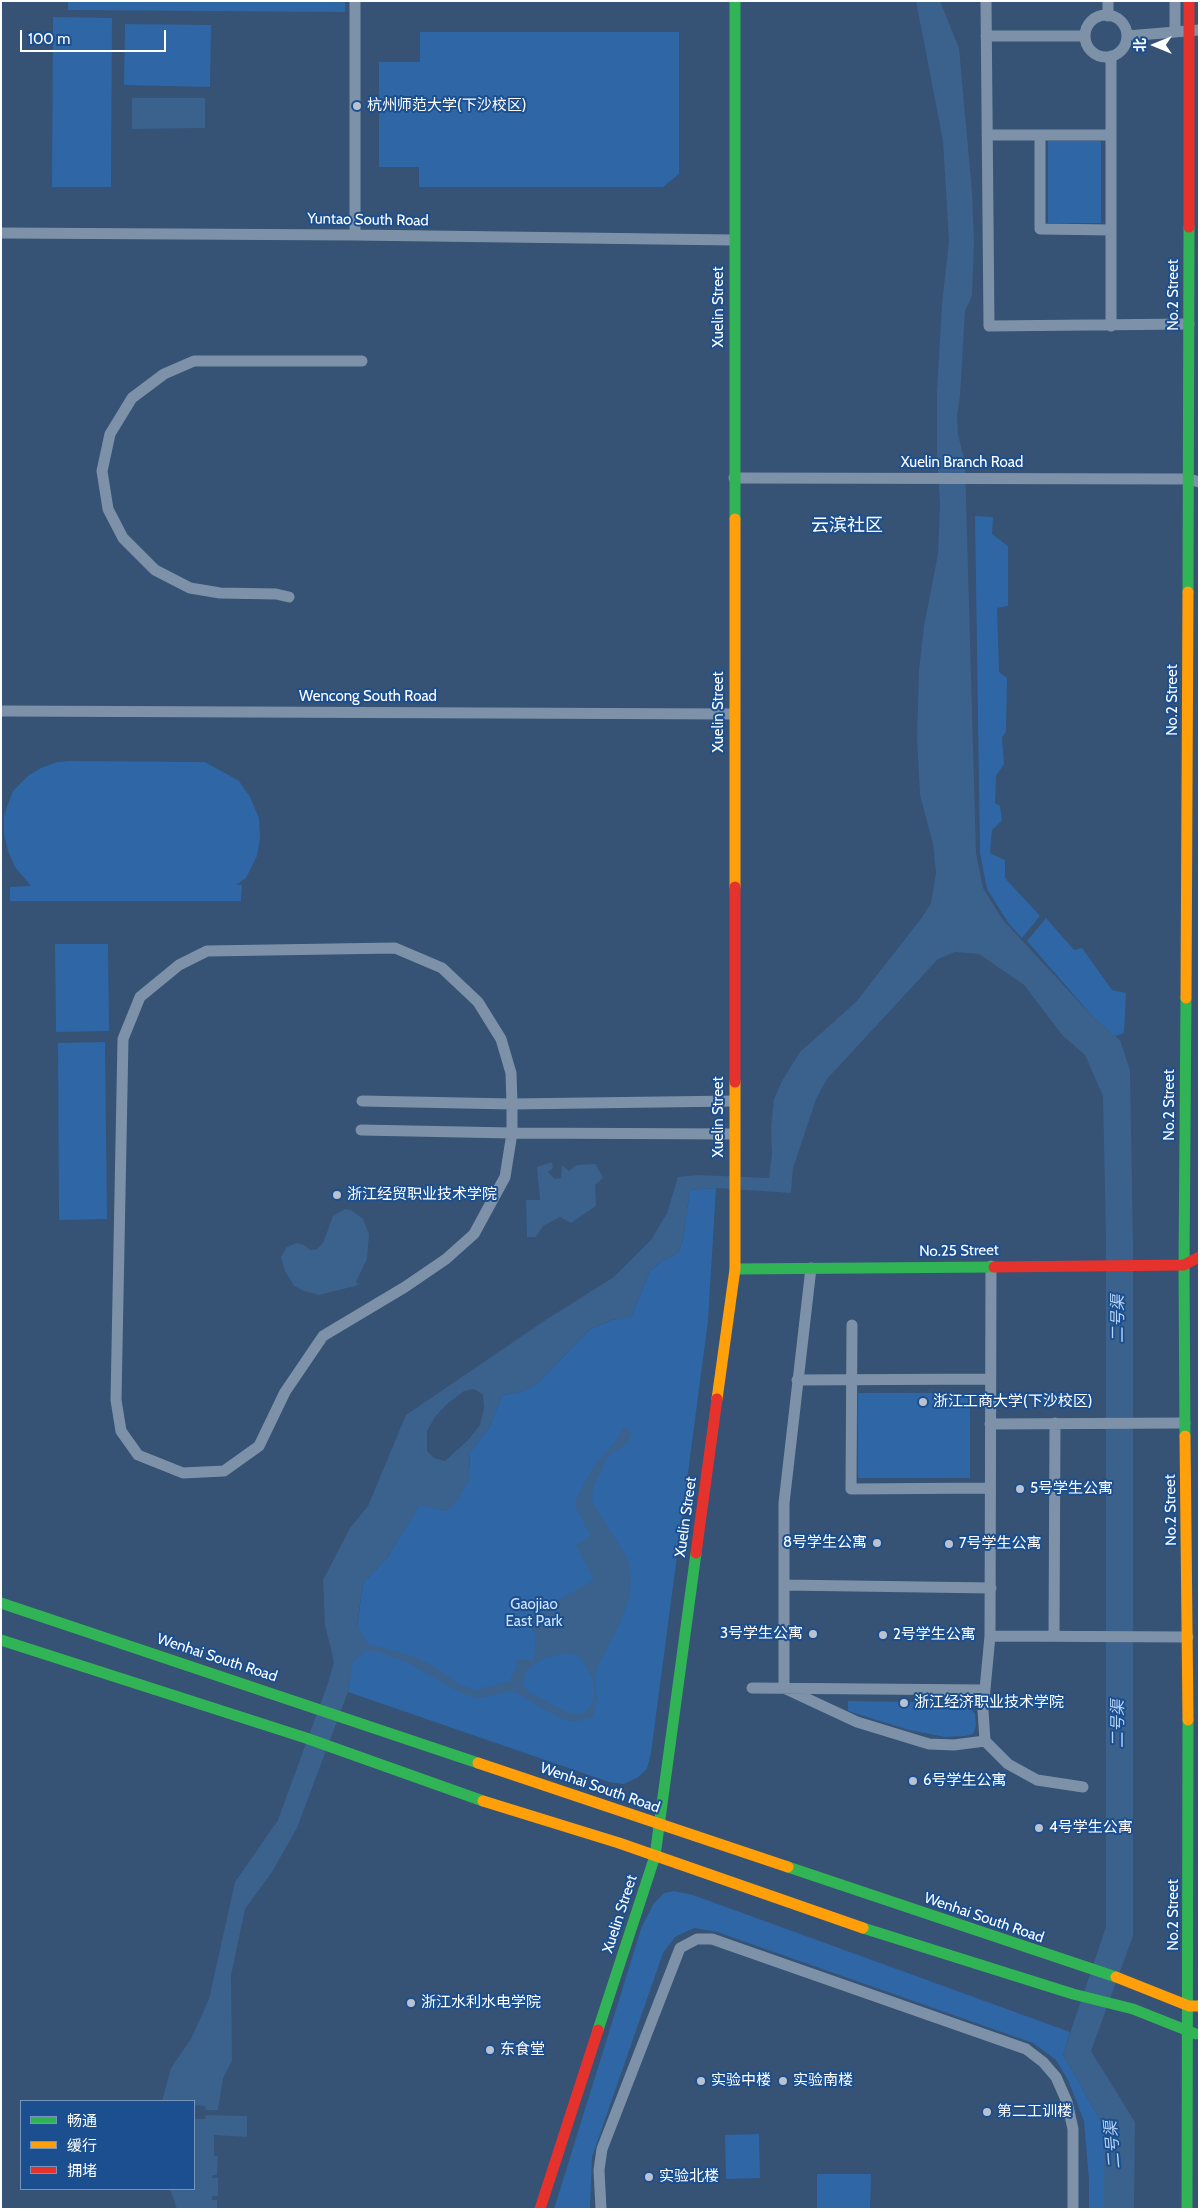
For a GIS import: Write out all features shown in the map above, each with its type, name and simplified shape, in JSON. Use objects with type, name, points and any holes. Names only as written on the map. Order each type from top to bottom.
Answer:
[{"type":"main road","name":"Xuelin Street","points":[[540,2209],[655,1856],[735,1269],[735,1]]},
{"type":"main road","name":"No.2 Street","points":[[1187,2209],[1187,2032],[1194,2006],[1184,1265],[1194,481],[1189,324],[1194,30],[1189,1]]},
{"type":"main road","name":"No.25 Street","points":[[735,1269],[1184,1265],[1199,1257]]},
{"type":"main road","name":"No.25 Street","points":[[1184,1265],[1199,1273]]},
{"type":"main road","name":"Wenhai South Road","points":[[1,1603],[1132,1983],[1194,2006]]},
{"type":"main road","points":[[1,1640],[336,1748],[490,1804],[655,1856],[860,1927],[1073,1994],[1133,2009],[1187,2032],[1199,2034]]},
{"type":"street","points":[[355,1],[355,235]]},
{"type":"street","points":[[986,1],[989,326],[1189,324]]},
{"type":"street","points":[[1108,1],[1108,16]]},
{"type":"street","points":[[1175,1],[1175,32]]},
{"type":"street","points":[[1108,16],[1117,18],[1122,23],[1127,36],[1122,49],[1110,56],[1104,57],[1087,46],[1085,36],[1088,26],[1092,21],[1098,17],[1108,16]]},
{"type":"street","points":[[1127,36],[1194,30]]},
{"type":"street","points":[[986,36],[1085,36]]},
{"type":"street","points":[[1110,56],[1111,326]]},
{"type":"street","points":[[987,135],[1111,135]]},
{"type":"street","points":[[1040,135],[1040,229],[1111,230]]},
{"type":"street","name":"Yuntao South Road","points":[[1,233],[734,240]]},
{"type":"street","points":[[288,597],[276,594],[220,593],[190,588],[155,570],[123,538],[108,509],[102,471],[110,434],[132,398],[164,374],[194,361],[362,361]]},
{"type":"street","points":[[1194,481],[1199,470]]},
{"type":"street","name":"Xuelin Branch Road","points":[[734,478],[977,478],[1194,481]]},
{"type":"street","name":"Wencong South Road","points":[[1,711],[734,714]]},
{"type":"street","points":[[395,948],[442,968],[478,1002],[501,1039],[510,1073],[512,1133],[505,1177],[474,1234],[446,1259],[405,1287],[323,1336],[285,1392],[259,1446],[224,1471],[183,1473],[138,1455],[122,1431],[116,1400],[123,1039],[140,997],[179,965],[207,951],[395,948]]},
{"type":"street","points":[[362,1101],[512,1104],[734,1101]]},
{"type":"street","points":[[361,1130],[734,1134]]},
{"type":"street","points":[[991,1266],[990,1636],[983,1710],[985,1741],[1008,1764],[1036,1780],[1083,1787]]},
{"type":"street","points":[[784,1688],[784,1503],[811,1268]]},
{"type":"street","points":[[852,1325],[851,1489],[990,1488]]},
{"type":"street","points":[[797,1380],[990,1379]]},
{"type":"street","points":[[1054,1636],[1056,1423]]},
{"type":"street","points":[[990,1424],[1185,1423]]},
{"type":"street","points":[[784,1585],[990,1588]]},
{"type":"street","points":[[990,1636],[1188,1637]]},
{"type":"street","points":[[752,1688],[985,1690]]},
{"type":"street","points":[[784,1688],[857,1722],[929,1744],[954,1746],[985,1741]]},
{"type":"street","points":[[601,2209],[599,2170],[602,2149],[680,1948],[697,1939],[712,1939],[1026,2049],[1056,2077],[1067,2102],[1073,2129],[1073,2209]]},
{"type":"green space","points":[[68,1],[345,1],[345,12],[68,10]]},
{"type":"green space","points":[[53,17],[112,18],[111,187],[52,187]]},
{"type":"green space","points":[[125,24],[211,25],[210,87],[124,85]]},
{"type":"green space","points":[[420,32],[679,32],[679,174],[663,187],[419,187],[419,167],[379,167],[379,62],[420,62]]},
{"type":"green space","points":[[1048,141],[1101,141],[1101,223],[1048,223]]},
{"type":"green space","points":[[975,516],[993,517],[992,534],[1008,546],[1008,606],[997,608],[999,672],[1007,678],[1006,732],[1002,737],[1004,764],[996,776],[995,803],[1000,806],[1002,820],[992,830],[990,853],[1005,860],[1005,878],[1040,916],[1022,938],[1009,924],[987,889],[980,853]]},
{"type":"green space","points":[[57,762],[205,762],[239,781],[250,797],[259,818],[260,838],[257,856],[246,878],[236,885],[242,885],[241,901],[10,901],[10,887],[31,886],[15,867],[8,851],[4,834],[4,815],[13,791],[29,775],[41,768]]},
{"type":"green space","points":[[1046,918],[1074,950],[1082,948],[1112,990],[1126,993],[1124,1033],[1115,1036],[1094,1018],[1027,941]]},
{"type":"green space","points":[[55,944],[108,944],[109,1031],[56,1032]]},
{"type":"green space","points":[[105,1042],[107,1219],[59,1220],[58,1043]]},
{"type":"green space","name":"Gaojiao East Park","points":[[716,1188],[708,1321],[651,1753],[647,1769],[637,1778],[624,1784],[609,1782],[348,1692],[363,1583],[387,1558],[420,1504],[447,1511],[470,1465],[470,1452],[489,1428],[502,1395],[521,1392],[537,1384],[589,1330],[612,1320],[631,1317],[650,1271],[661,1262],[678,1253],[683,1239],[690,1190]]},
{"type":"green space","points":[[858,1393],[970,1393],[970,1478],[858,1478]]},
{"type":"green space","points":[[848,1701],[967,1703],[975,1714],[976,1726],[973,1734],[965,1736],[945,1737],[909,1730],[848,1711]]},
{"type":"green space","points":[[674,1891],[693,1895],[1070,2032],[1063,2054],[1104,2127],[1104,2209],[1089,2209],[1089,2180],[1084,2121],[1068,2080],[1056,2060],[1033,2043],[717,1932],[694,1928],[675,1937],[663,1953],[592,2157],[590,2209],[554,2209],[642,1926],[654,1903],[664,1893]]},
{"type":"green space","points":[[759,2134],[760,2178],[726,2179],[725,2135]]},
{"type":"green space","points":[[817,2174],[871,2174],[870,2209],[817,2209]]},
{"type":"water","name":"二号渠","points":[[916,1],[940,1],[959,48],[972,191],[974,241],[972,296],[965,311],[957,416],[958,435],[965,462],[976,853],[983,888],[1003,920],[1094,1018],[1120,1040],[1130,1070],[1133,1240],[1133,1936],[1091,2051],[1135,2122],[1134,2209],[1104,2209],[1104,2127],[1063,2054],[1106,1927],[1106,1240],[1103,1096],[1085,1055],[1063,1036],[1024,985],[979,954],[955,952],[938,959],[827,1079],[816,1099],[793,1168],[791,1193],[716,1188],[690,1190],[683,1239],[678,1253],[661,1262],[650,1271],[631,1317],[612,1320],[589,1330],[537,1384],[521,1392],[502,1395],[489,1428],[470,1452],[469,1480],[459,1498],[447,1511],[420,1505],[387,1558],[363,1583],[357,1625],[368,1644],[412,1656],[433,1666],[460,1685],[476,1690],[510,1681],[517,1665],[516,1660],[534,1660],[536,1633],[532,1632],[533,1607],[556,1608],[557,1601],[594,1580],[576,1545],[591,1536],[575,1505],[577,1497],[594,1466],[616,1441],[624,1427],[632,1433],[625,1446],[613,1452],[606,1460],[593,1487],[592,1502],[628,1559],[631,1579],[629,1598],[621,1621],[597,1668],[595,1676],[597,1698],[593,1717],[574,1722],[558,1717],[513,1691],[477,1698],[459,1692],[408,1663],[376,1651],[366,1651],[353,1662],[348,1692],[297,1828],[272,1872],[245,1909],[231,1976],[232,2061],[223,2078],[218,2110],[206,2110],[205,2106],[195,2105],[195,2100],[162,2100],[171,2068],[191,2039],[209,1999],[235,1882],[278,1820],[328,1683],[334,1662],[325,1625],[323,1580],[350,1528],[368,1506],[406,1415],[547,1319],[614,1277],[651,1240],[667,1213],[678,1177],[698,1175],[769,1178],[774,1099],[782,1081],[800,1052],[856,1002],[931,903],[936,873],[933,844],[920,795],[917,738],[919,670],[924,626],[938,554],[940,502],[937,459],[937,391],[942,304],[949,241],[943,141]],"holes":[[[474,1389],[483,1395],[484,1408],[480,1425],[468,1440],[445,1461],[434,1458],[427,1451],[427,1431],[435,1417],[447,1404],[464,1391]],[[561,1654],[571,1654],[580,1657],[594,1683],[594,1697],[589,1709],[581,1714],[570,1714],[527,1691],[523,1683],[526,1672],[533,1665],[546,1658]]]},
{"type":"water","points":[[132,98],[205,98],[205,128],[132,129]]},
{"type":"water","points":[[552,1162],[553,1168],[548,1172],[555,1179],[561,1178],[562,1165],[569,1171],[577,1165],[596,1164],[603,1178],[595,1185],[596,1206],[571,1223],[560,1217],[543,1226],[536,1237],[527,1237],[526,1200],[540,1200],[537,1167]]},
{"type":"water","points":[[345,1209],[351,1210],[363,1219],[369,1234],[367,1259],[356,1282],[359,1285],[319,1295],[294,1286],[285,1271],[281,1257],[287,1247],[297,1243],[304,1245],[310,1250],[317,1249],[323,1243],[333,1216]]},
{"type":"water","points":[[206,2115],[247,2116],[247,2137],[214,2135],[214,2156],[218,2156],[217,2175],[213,2175],[212,2178],[218,2178],[218,2196],[212,2196],[212,2200],[217,2200],[217,2209],[177,2209],[170,2190],[195,2190],[195,2119],[205,2119]]},
{"type":"traffic: fast","points":[[735,1],[735,519]]},
{"type":"traffic: fast","points":[[1188,592],[1189,227]]},
{"type":"traffic: fast","points":[[1185,1436],[1186,998]]},
{"type":"traffic: fast","points":[[735,1269],[994,1267]]},
{"type":"traffic: fast","points":[[598,2030],[655,1856],[696,1553]]},
{"type":"traffic: fast","points":[[1,1603],[478,1763]]},
{"type":"traffic: fast","points":[[1,1640],[306,1738],[483,1801]]},
{"type":"traffic: fast","points":[[1187,2209],[1188,1720]]},
{"type":"traffic: fast","points":[[788,1867],[1116,1977]]},
{"type":"traffic: fast","points":[[863,1928],[1073,1994],[1133,2009],[1196,2034]]},
{"type":"traffic: slow","points":[[735,519],[735,887]]},
{"type":"traffic: slow","points":[[1186,998],[1188,592]]},
{"type":"traffic: slow","points":[[717,1399],[735,1269],[735,1082]]},
{"type":"traffic: slow","points":[[1185,1436],[1188,1720]]},
{"type":"traffic: slow","points":[[478,1763],[788,1867]]},
{"type":"traffic: slow","points":[[483,1801],[619,1843],[863,1928]]},
{"type":"traffic: slow","points":[[1116,1977],[1189,2006],[1199,2006]]},
{"type":"traffic: jam","points":[[1189,1],[1189,227]]},
{"type":"traffic: jam","points":[[735,887],[735,1082]]},
{"type":"traffic: jam","points":[[994,1267],[1184,1265],[1199,1257]]},
{"type":"traffic: jam","points":[[696,1553],[717,1399]]},
{"type":"traffic: jam","points":[[540,2209],[598,2030]]},
{"type":"place","name":"杭州师范大学(下沙校区)","points":[[357,106]]},
{"type":"place","name":"浙江经贸职业技术学院","points":[[337,1195]]},
{"type":"place","name":"浙江工商大学(下沙校区)","points":[[923,1402]]},
{"type":"place","name":"5号学生公寓","points":[[1020,1489]]},
{"type":"place","name":"8号学生公寓","points":[[877,1543]]},
{"type":"place","name":"7号学生公寓","points":[[949,1544]]},
{"type":"place","name":"3号学生公寓","points":[[813,1634]]},
{"type":"place","name":"2号学生公寓","points":[[883,1635]]},
{"type":"place","name":"浙江经济职业技术学院","points":[[904,1703]]},
{"type":"place","name":"6号学生公寓","points":[[913,1781]]},
{"type":"place","name":"4号学生公寓","points":[[1039,1828]]},
{"type":"place","name":"浙江水利水电学院","points":[[411,2003]]},
{"type":"place","name":"东食堂","points":[[490,2050]]},
{"type":"place","name":"实验中楼","points":[[701,2081]]},
{"type":"place","name":"实验南楼","points":[[783,2081]]},
{"type":"place","name":"第二工训楼","points":[[987,2112]]},
{"type":"place","name":"实验北楼","points":[[649,2177]]},
{"type":"district","name":"云滨社区","points":[[847,526]]}]
